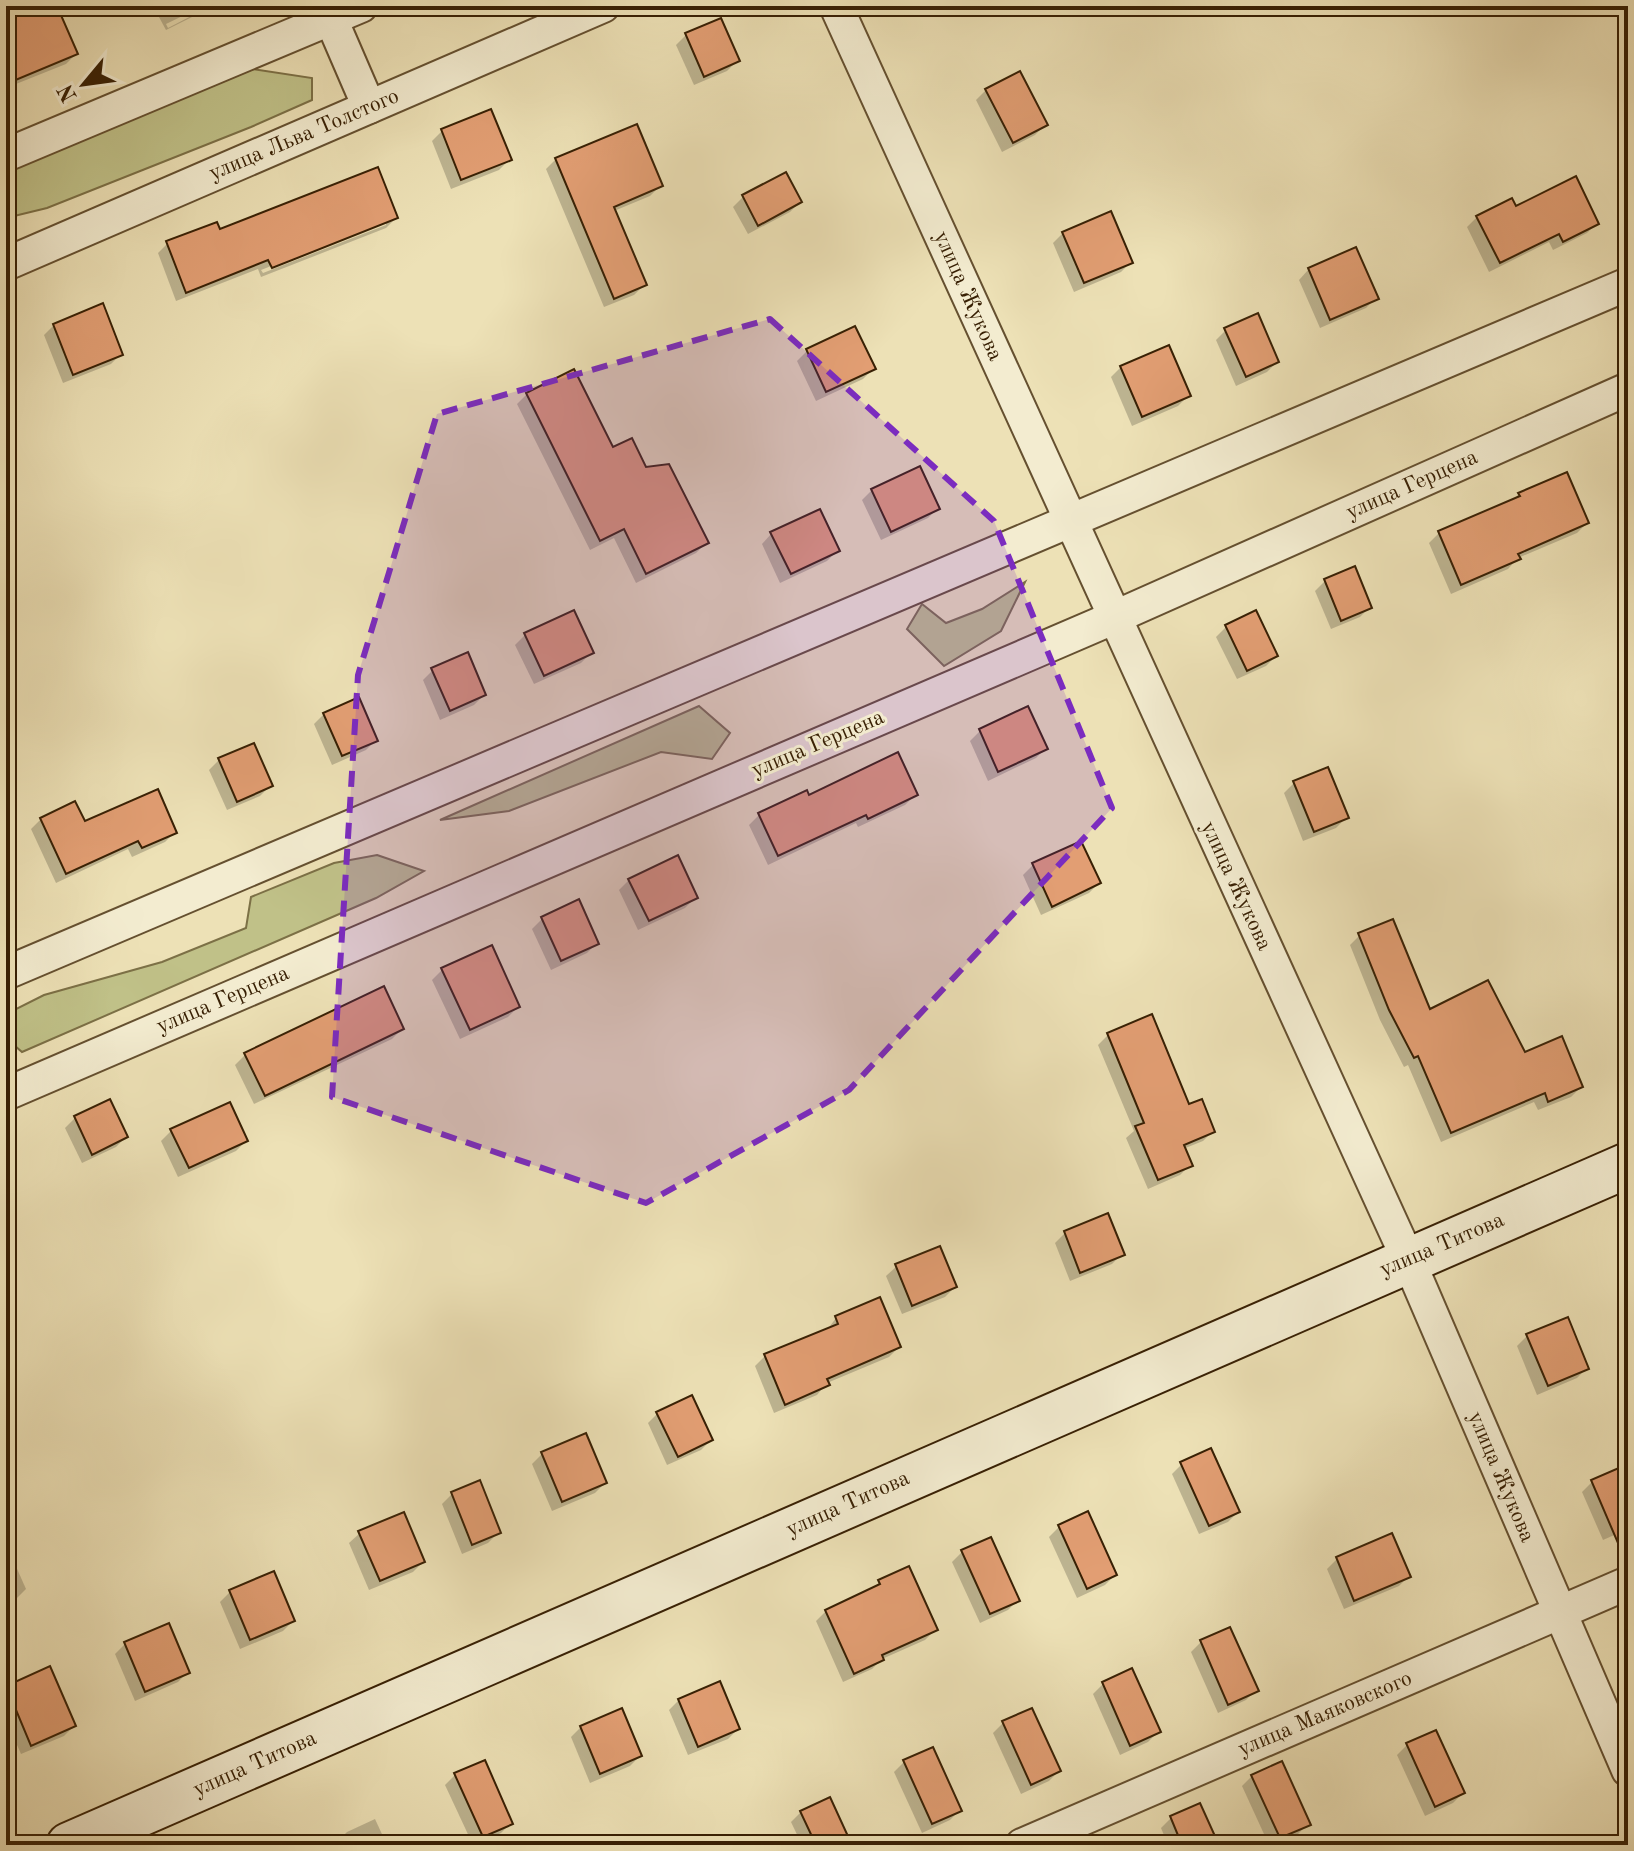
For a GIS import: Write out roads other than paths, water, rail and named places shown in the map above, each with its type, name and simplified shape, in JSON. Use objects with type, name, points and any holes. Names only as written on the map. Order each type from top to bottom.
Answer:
[{"type":"main road","name":"улица Титова","points":[[69,1845],[1628,1165]]},
{"type":"street","points":[[6,155],[361,6]]},
{"type":"street","name":"улица Льва Толстого","points":[[6,264],[603,6]]},
{"type":"street","name":"улица Жукова","points":[[836,6],[1408,1259],[1628,1770]]},
{"type":"street","points":[[331,19],[369,107]]},
{"type":"street","points":[[6,973],[1628,284]]},
{"type":"street","name":"улица Герцена","points":[[6,1094],[1113,618],[1628,389]]},
{"type":"street","name":"улица Маяковского","points":[[1022,1845],[1628,1583]]}]
